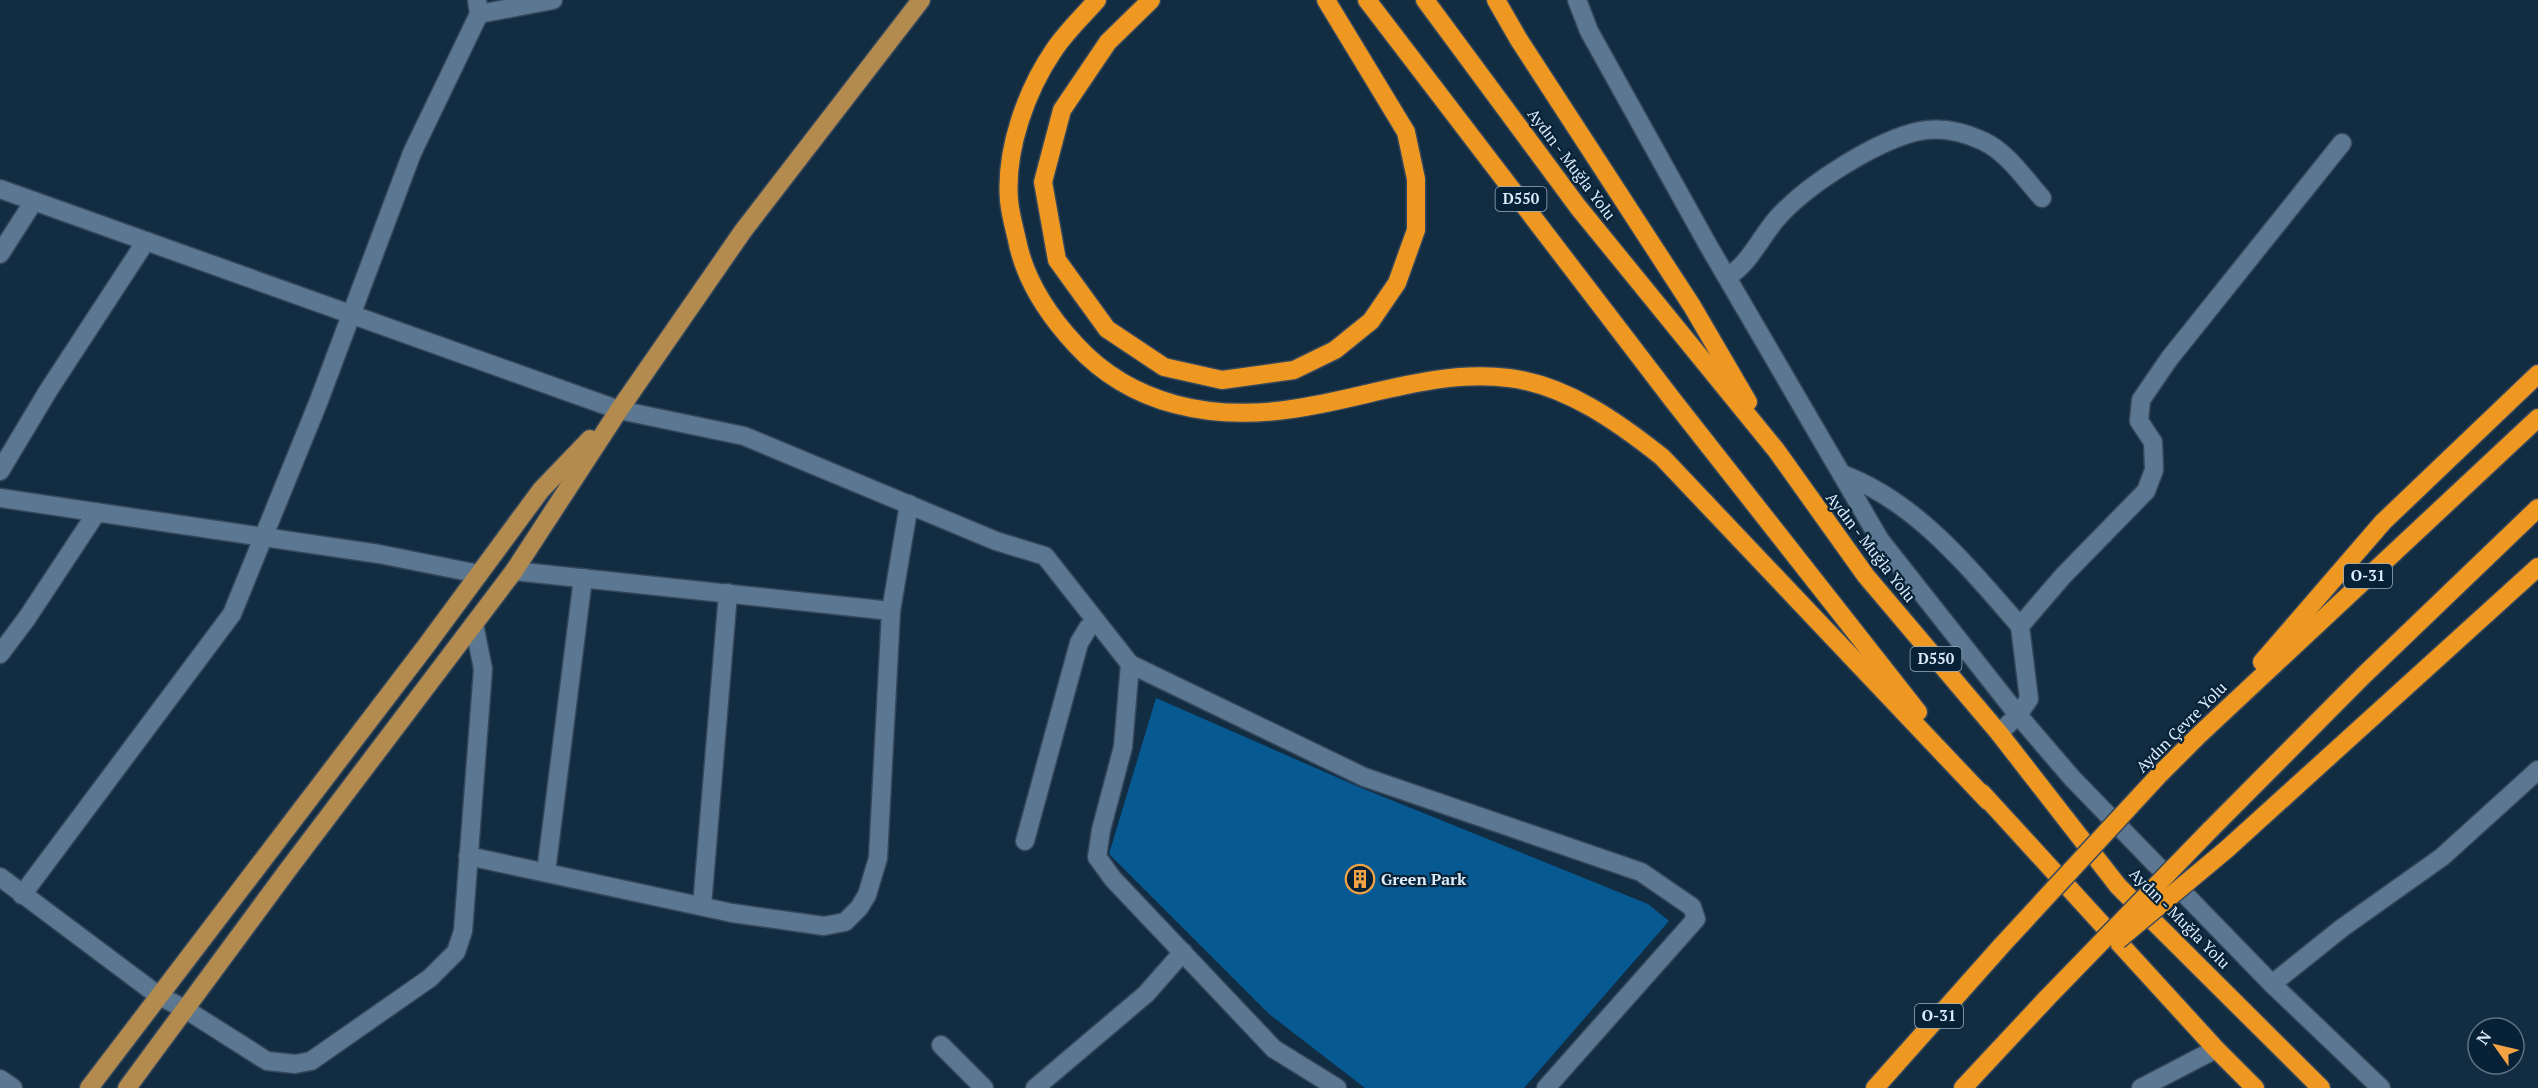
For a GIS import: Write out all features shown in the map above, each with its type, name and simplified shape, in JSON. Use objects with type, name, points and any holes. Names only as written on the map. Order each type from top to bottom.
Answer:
[{"type":"highway","points":[[1097,0],[1054,50],[1028,96],[1013,147],[1009,200],[1021,261],[1051,318],[1093,364],[1141,393],[1170,405],[1209,412],[1246,414],[1294,409],[1404,384],[1461,376],[1510,378],[1554,391],[1588,407],[1623,426],[1662,457],[1988,801]]},
{"type":"highway","points":[[1151,0],[1108,42],[1062,110],[1043,182],[1057,260],[1107,329],[1164,367],[1222,380],[1294,370],[1335,350],[1371,321],[1397,283],[1416,230],[1416,179],[1406,132],[1326,0]]},
{"type":"highway","name":"D550","points":[[1367,0],[1478,142],[1672,399],[1988,801],[2216,1049],[2255,1088]]},
{"type":"highway","name":"Aydın - Muğla Yolu","points":[[1425,0],[1578,207],[1776,450],[1866,576],[1999,733],[2118,886],[2321,1088]]},
{"type":"highway","points":[[1496,0],[1519,40],[1692,306],[1776,450]]},
{"type":"highway","points":[[2199,735],[2383,522],[2538,374]]},
{"type":"highway","name":"Aydın Çevre Yolu","points":[[1875,1088],[2003,944],[2160,774],[2538,418]]},
{"type":"highway","points":[[1963,1088],[2210,830],[2363,676],[2538,508]]},
{"type":"highway","points":[[2047,998],[2227,849],[2538,567]]},
{"type":"main road","points":[[127,1088],[514,571],[619,410],[743,231],[916,2]]},
{"type":"main road","points":[[89,1088],[541,490],[619,410]]},
{"type":"street","points":[[22,895],[232,614],[318,403],[412,153],[478,7],[553,0]]},
{"type":"street","points":[[1577,0],[1589,31],[1727,278],[1880,540],[2018,715],[2072,778],[2272,984],[2381,1088]]},
{"type":"street","points":[[1727,278],[1744,264],[1777,218],[1809,189],[1863,155],[1920,131],[1954,131],[1985,142],[1999,151],[2042,198]]},
{"type":"street","points":[[2020,626],[2063,576],[2146,491],[2154,470],[2153,442],[2139,421],[2141,400],[2169,359],[2342,143]]},
{"type":"street","points":[[0,189],[619,410],[744,436],[996,541],[1045,556],[1130,664],[1364,777],[1641,872],[1692,907],[1696,919],[1546,1088]]},
{"type":"street","points":[[0,254],[34,201]]},
{"type":"street","points":[[0,471],[48,391],[146,241]]},
{"type":"street","points":[[1842,474],[1861,481],[1895,501],[1952,548],[2020,626],[2029,699],[2018,715],[1999,733]]},
{"type":"street","points":[[0,498],[379,554],[479,574]]},
{"type":"street","points":[[468,856],[702,906],[824,926],[845,922],[867,895],[878,858],[891,611],[909,504]]},
{"type":"street","points":[[0,654],[27,618],[97,512]]},
{"type":"street","points":[[514,571],[891,611]]},
{"type":"street","points":[[546,872],[583,578]]},
{"type":"street","points":[[702,906],[728,593]]},
{"type":"street","points":[[1025,841],[1079,643],[1088,628],[1096,621]]},
{"type":"street","points":[[0,877],[159,996],[185,1009],[267,1061],[295,1064],[311,1060],[430,978],[456,952],[463,931],[483,669],[474,624]]},
{"type":"street","points":[[1130,664],[1123,747],[1101,830],[1097,857],[1113,879],[1274,1049],[1337,1088]]},
{"type":"street","points":[[2272,984],[2342,928],[2442,857],[2538,770]]},
{"type":"street","points":[[1035,1088],[1146,994],[1183,952]]},
{"type":"street","points":[[941,1045],[984,1088]]},
{"type":"street","points":[[2141,1088],[2216,1049]]},
{"type":"street","points":[[0,1078],[12,1088]]},
{"type":"building","name":"Green Park","points":[[1156,698],[1359,787],[1648,904],[1669,921],[1524,1088],[1365,1088],[1269,1014],[1109,854]]},
{"type":"place","name":"Green Park","points":[[1360,879]]}]
